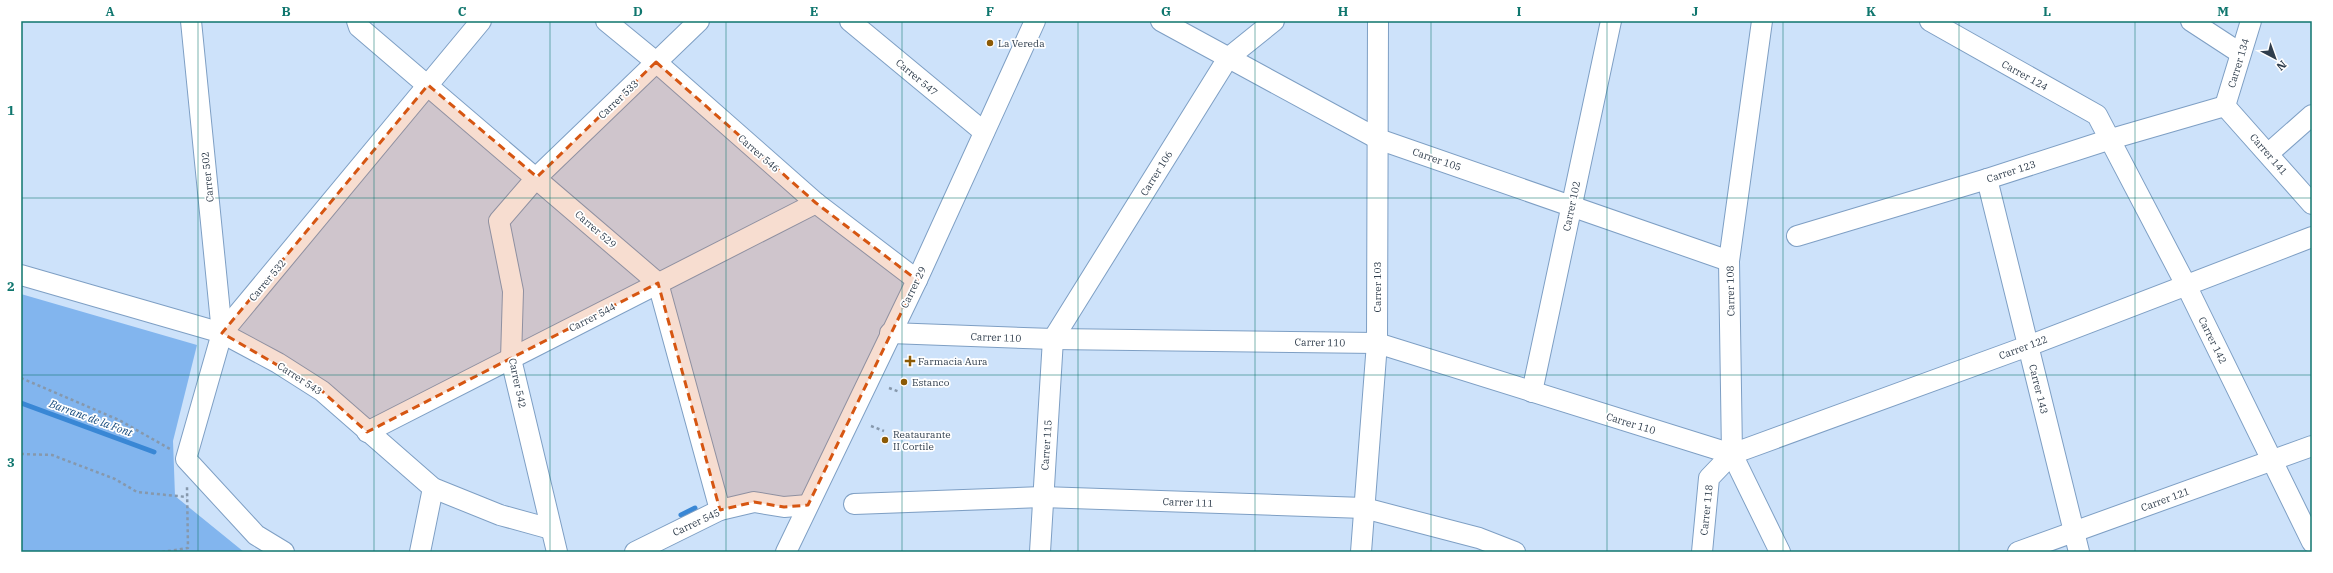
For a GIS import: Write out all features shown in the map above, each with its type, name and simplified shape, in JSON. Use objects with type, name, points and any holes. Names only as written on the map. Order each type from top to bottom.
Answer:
[{"type":"street","name":"Carrer 502","points":[[191,21],[222,334]]},
{"type":"street","name":"Carrer 529","points":[[357,21],[359,27],[537,177],[658,283]]},
{"type":"street","name":"Carrer 532","points":[[186,459],[222,334],[481,21]]},
{"type":"street","name":"Carrer 546","points":[[606,21],[656,62],[816,203],[917,280]]},
{"type":"street","name":"Carrer 533","points":[[537,177],[699,21]]},
{"type":"street","name":"Carrer 547","points":[[850,21],[984,132]]},
{"type":"street","name":"Carrer 29","points":[[786,552],[917,280],[1035,21]]},
{"type":"street","name":"Carrer 105","points":[[1161,21],[1378,139],[1729,261]]},
{"type":"street","name":"Carrer 106","points":[[1053,339],[1228,58],[1274,21]]},
{"type":"street","name":"Carrer 103","points":[[1361,552],[1377,343],[1378,21]]},
{"type":"street","name":"Carrer 102","points":[[1532,392],[1611,21]]},
{"type":"street","name":"Carrer 108","points":[[1762,21],[1729,261],[1732,454],[1780,552]]},
{"type":"street","name":"Carrer 124","points":[[1930,21],[2097,115],[2111,139]]},
{"type":"street","points":[[2190,21],[2240,53]]},
{"type":"street","name":"Carrer 134","points":[[2225,106],[2251,21]]},
{"type":"street","name":"Carrer 123","points":[[1797,236],[1987,179],[2111,139],[2225,106]]},
{"type":"street","name":"Carrer 141","points":[[2225,106],[2269,153],[2312,204]]},
{"type":"street","points":[[2269,153],[2312,115]]},
{"type":"street","name":"Carrer 142","points":[[2111,139],[2186,285],[2312,542]]},
{"type":"street","name":"Carrer 542","points":[[537,177],[499,221],[513,291],[511,359],[557,552]]},
{"type":"street","name":"Carrer 143","points":[[1987,179],[2079,552]]},
{"type":"street","name":"Carrer 544","points":[[367,432],[816,203]]},
{"type":"street","name":"Carrer 122","points":[[1732,454],[2028,346],[2312,237]]},
{"type":"street","name":"Carrer 543","points":[[21,275],[222,334],[278,363],[322,391],[367,432],[434,488],[500,515],[551,529]]},
{"type":"street","points":[[658,283],[720,510]]},
{"type":"street","name":"Carrer 110","points":[[890,334],[1053,339],[1377,343],[1732,454]]},
{"type":"street","name":"Carrer 115","points":[[1040,552],[1042,497],[1053,339]]},
{"type":"street","name":"Carrer 121","points":[[2018,552],[2312,446]]},
{"type":"street","name":"Carrer 118","points":[[1702,552],[1709,478],[1732,454]]},
{"type":"street","points":[[186,459],[256,535],[284,552]]},
{"type":"street","points":[[420,552],[434,488]]},
{"type":"street","name":"Carrer 111","points":[[854,504],[1042,497],[1364,508],[1479,538],[1515,552]]},
{"type":"street","name":"Carrer 545","points":[[635,552],[720,510],[754,502],[784,508],[808,505]]},
{"type":"path","points":[[21,378],[119,420],[186,459],[188,548],[162,552]]},
{"type":"path","points":[[889,388],[900,392]]},
{"type":"path","points":[[871,426],[884,431]]},
{"type":"path","points":[[21,454],[52,455],[115,479],[137,492],[187,497]]},
{"type":"highlighted area","points":[[656,62],[816,203],[917,280],[808,505],[784,507],[754,502],[720,510],[658,283],[367,432],[322,391],[222,333],[428,85],[537,177]]},
{"type":"shaded area","points":[[21,294],[197,345],[173,441],[175,496],[244,552],[21,552]]},
{"type":"waterway","name":"Barranc de la Font","points":[[21,403],[154,452]]},
{"type":"waterway","points":[[681,515],[695,508]]},
{"type":"place","name":"La Vereda","points":[[990,43]]},
{"type":"place","name":"Farmacia Aura","points":[[910,361]]},
{"type":"place","name":"Estanco","points":[[904,382]]},
{"type":"place","name":"Reataurante II Cortile","points":[[885,440]]}]
